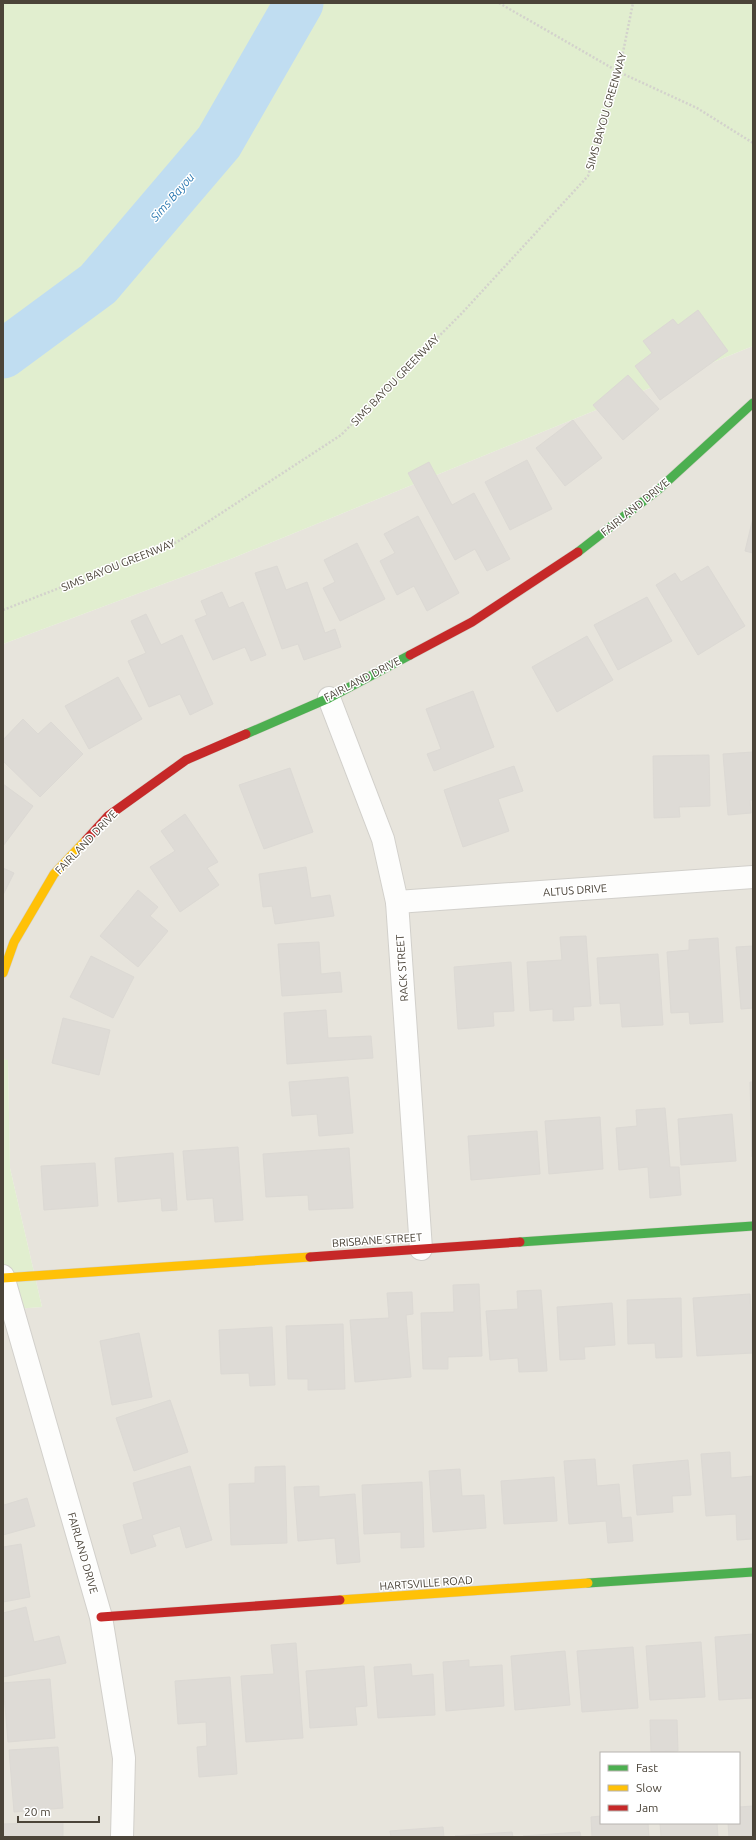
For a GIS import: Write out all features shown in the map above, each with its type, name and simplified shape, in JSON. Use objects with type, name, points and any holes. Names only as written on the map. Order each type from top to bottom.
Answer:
[{"type":"street","name":"FAIRLAND DRIVE","points":[[3,973],[14,942],[54,874],[108,816],[186,760],[329,698],[472,622],[574,555],[659,489],[753,403]]},
{"type":"street","name":"RACK STREET","points":[[329,698],[383,839],[397,902],[421,1249]]},
{"type":"street","name":"ALTUS DRIVE","points":[[397,902],[753,877]]},
{"type":"street","name":"BRISBANE STREET","points":[[3,1277],[753,1226]]},
{"type":"street","name":"FAIRLAND DRIVE","points":[[3,1277],[101,1617],[124,1758],[122,1837]]},
{"type":"street","name":"HARTSVILLE ROAD","points":[[101,1617],[753,1572]]},
{"type":"path","points":[[499,3],[619,72],[698,108],[753,143]]},
{"type":"path","name":"SIMS BAYOU GREENWAY","points":[[3,610],[177,542],[341,436],[463,312],[588,176],[619,72],[633,3]]},
{"type":"shaded area","points":[[753,346],[753,1837],[3,1837],[3,1310],[42,1307],[10,1168],[8,1061],[3,1059],[3,644],[233,558]]},
{"type":"green space","points":[[3,3],[753,3],[753,346],[233,558],[3,644]]},
{"type":"green space","points":[[3,1059],[8,1060],[10,1168],[42,1307],[3,1310]]},
{"type":"building","points":[[698,310],[728,351],[660,400],[635,366],[652,353],[643,341],[673,319],[678,325]]},
{"type":"building","points":[[628,375],[659,409],[623,440],[593,405]]},
{"type":"building","points":[[573,420],[602,458],[565,486],[536,448]]},
{"type":"building","points":[[527,460],[552,509],[510,530],[485,482]]},
{"type":"building","points":[[429,462],[452,505],[474,493],[510,559],[487,571],[475,549],[455,560],[408,473]]},
{"type":"building","points":[[418,516],[459,593],[427,611],[414,586],[397,595],[380,561],[395,553],[384,534]]},
{"type":"building","points":[[753,518],[753,553],[745,551]]},
{"type":"building","points":[[357,543],[385,599],[340,621],[323,588],[335,582],[324,560]]},
{"type":"building","points":[[277,566],[286,590],[307,582],[325,633],[335,629],[341,647],[304,660],[298,644],[282,649],[255,573]]},
{"type":"building","points":[[708,566],[745,626],[698,655],[656,585],[675,573],[681,582]]},
{"type":"building","points":[[222,592],[229,608],[243,602],[266,655],[251,661],[245,647],[213,660],[195,620],[207,615],[201,601]]},
{"type":"building","points":[[647,597],[672,641],[618,670],[594,625]]},
{"type":"building","points":[[146,614],[161,645],[182,635],[213,704],[190,715],[180,694],[149,707],[128,661],[146,653],[131,621]]},
{"type":"building","points":[[587,636],[613,680],[557,712],[532,667]]},
{"type":"building","points":[[118,677],[142,719],[89,749],[65,706]]},
{"type":"building","points":[[473,691],[494,747],[434,771],[427,754],[441,749],[426,709]]},
{"type":"building","points":[[23,719],[38,734],[51,722],[83,754],[40,797],[3,761],[3,740]]},
{"type":"building","points":[[753,752],[753,800],[750,800],[751,813],[728,815],[723,754]]},
{"type":"building","points":[[709,755],[710,806],[679,807],[680,817],[654,818],[653,756]]},
{"type":"building","points":[[514,766],[523,791],[498,799],[509,831],[463,847],[444,790]]},
{"type":"building","points":[[290,768],[313,832],[264,849],[239,785]]},
{"type":"building","points":[[3,784],[33,806],[3,846]]},
{"type":"building","points":[[185,814],[218,862],[207,868],[219,885],[180,912],[150,867],[175,851],[161,831]]},
{"type":"building","points":[[306,867],[311,898],[330,895],[334,916],[275,924],[272,906],[263,907],[259,874]]},
{"type":"building","points":[[3,868],[14,873],[3,895]]},
{"type":"building","points":[[138,890],[158,907],[150,916],[168,931],[138,967],[100,936]]},
{"type":"building","points":[[586,936],[591,1006],[573,1007],[574,1020],[553,1021],[553,1009],[530,1011],[527,962],[562,960],[560,937]]},
{"type":"building","points":[[718,938],[723,1022],[690,1024],[689,1012],[671,1013],[667,952],[689,950],[689,940]]},
{"type":"building","points":[[319,942],[321,974],[340,972],[342,992],[282,996],[278,944]]},
{"type":"building","points":[[753,946],[753,1008],[741,1009],[736,947]]},
{"type":"building","points":[[658,954],[663,1025],[622,1027],[620,1003],[600,1004],[597,958]]},
{"type":"building","points":[[91,956],[134,977],[113,1018],[70,997]]},
{"type":"building","points":[[511,962],[514,1011],[493,1012],[494,1026],[458,1029],[454,967]]},
{"type":"building","points":[[326,1010],[328,1038],[371,1036],[373,1058],[287,1064],[284,1013]]},
{"type":"building","points":[[63,1018],[110,1030],[99,1075],[52,1063]]},
{"type":"building","points":[[348,1077],[353,1133],[319,1136],[317,1114],[292,1116],[289,1082]]},
{"type":"building","points":[[750,1082],[753,1082],[753,1157],[752,1157]]},
{"type":"building","points":[[665,1108],[670,1167],[679,1167],[681,1195],[650,1198],[648,1167],[619,1170],[616,1128],[637,1126],[636,1110]]},
{"type":"building","points":[[732,1114],[736,1161],[681,1165],[678,1119]]},
{"type":"building","points":[[600,1117],[603,1169],[549,1174],[545,1121]]},
{"type":"building","points":[[537,1131],[540,1174],[471,1180],[468,1136]]},
{"type":"building","points":[[238,1147],[243,1220],[215,1222],[213,1198],[187,1200],[183,1151]]},
{"type":"building","points":[[349,1148],[353,1208],[309,1210],[308,1195],[266,1197],[263,1154]]},
{"type":"building","points":[[173,1153],[177,1210],[162,1211],[161,1198],[118,1202],[115,1158]]},
{"type":"building","points":[[95,1163],[98,1206],[44,1210],[41,1166]]},
{"type":"building","points":[[479,1284],[482,1356],[448,1357],[448,1369],[423,1369],[421,1313],[454,1312],[453,1285]]},
{"type":"building","points":[[541,1290],[547,1371],[519,1372],[518,1358],[490,1360],[486,1311],[518,1309],[517,1291]]},
{"type":"building","points":[[412,1292],[413,1314],[406,1315],[411,1377],[355,1382],[350,1320],[389,1318],[387,1293]]},
{"type":"building","points":[[750,1294],[753,1353],[697,1356],[693,1298]]},
{"type":"building","points":[[681,1298],[682,1357],[656,1358],[655,1343],[628,1344],[627,1300]]},
{"type":"building","points":[[612,1303],[615,1345],[584,1347],[585,1359],[560,1360],[557,1307]]},
{"type":"building","points":[[343,1324],[345,1389],[308,1390],[308,1379],[288,1379],[286,1326]]},
{"type":"building","points":[[272,1327],[275,1385],[250,1386],[249,1373],[221,1374],[219,1330]]},
{"type":"building","points":[[139,1333],[152,1397],[112,1405],[100,1341]]},
{"type":"building","points":[[170,1400],[188,1452],[134,1471],[116,1418]]},
{"type":"building","points":[[730,1452],[731,1478],[753,1476],[753,1539],[737,1540],[736,1514],[706,1516],[701,1454]]},
{"type":"building","points":[[595,1459],[597,1486],[619,1484],[622,1518],[631,1517],[633,1541],[608,1543],[606,1521],[569,1524],[564,1461]]},
{"type":"building","points":[[688,1460],[691,1495],[672,1496],[673,1512],[637,1515],[633,1465]]},
{"type":"building","points":[[190,1466],[212,1540],[186,1548],[180,1526],[152,1535],[156,1546],[131,1554],[123,1525],[143,1519],[133,1483]]},
{"type":"building","points":[[285,1466],[287,1543],[231,1545],[229,1484],[255,1483],[255,1467]]},
{"type":"building","points":[[460,1469],[462,1496],[484,1495],[486,1528],[433,1532],[429,1471]]},
{"type":"building","points":[[554,1477],[557,1521],[504,1524],[501,1481]]},
{"type":"building","points":[[422,1482],[424,1547],[401,1548],[401,1532],[364,1534],[362,1485]]},
{"type":"building","points":[[319,1486],[319,1497],[355,1494],[360,1562],[337,1564],[335,1538],[298,1541],[294,1487]]},
{"type":"building","points":[[27,1498],[35,1526],[3,1535],[3,1501],[4,1505]]},
{"type":"building","points":[[21,1544],[30,1597],[3,1602],[3,1547]]},
{"type":"building","points":[[26,1607],[34,1642],[59,1636],[66,1663],[3,1677],[3,1613]]},
{"type":"building","points":[[753,1634],[753,1698],[719,1700],[715,1637]]},
{"type":"building","points":[[701,1642],[705,1697],[650,1700],[646,1646]]},
{"type":"building","points":[[296,1643],[303,1738],[246,1742],[241,1676],[274,1674],[271,1645]]},
{"type":"building","points":[[633,1647],[638,1708],[582,1712],[577,1651]]},
{"type":"building","points":[[565,1651],[570,1705],[515,1710],[511,1656]]},
{"type":"building","points":[[469,1660],[469,1667],[502,1665],[504,1706],[446,1711],[443,1662]]},
{"type":"building","points":[[411,1664],[412,1676],[433,1674],[435,1715],[378,1718],[374,1667]]},
{"type":"building","points":[[364,1666],[367,1706],[355,1707],[357,1725],[310,1728],[306,1671]]},
{"type":"building","points":[[230,1677],[237,1774],[199,1777],[197,1747],[207,1746],[206,1722],[178,1724],[175,1681]]},
{"type":"building","points":[[50,1679],[55,1738],[8,1742],[3,1683]]},
{"type":"building","points":[[650,1720],[677,1720],[678,1751],[651,1752]]},
{"type":"building","points":[[58,1747],[63,1808],[14,1812],[9,1750]]},
{"type":"building","points":[[753,1806],[753,1836],[729,1837],[728,1824],[740,1824],[740,1807]]},
{"type":"building","points":[[600,1816],[600,1824],[648,1824],[649,1837],[592,1837],[591,1817]]},
{"type":"building","points":[[63,1822],[63,1837],[3,1837],[3,1824]]},
{"type":"building","points":[[660,1824],[717,1824],[718,1837],[661,1837]]},
{"type":"building","points":[[443,1827],[444,1837],[391,1837],[390,1831]]},
{"type":"building","points":[[512,1832],[513,1837],[455,1836]]},
{"type":"building","points":[[580,1832],[581,1837],[523,1836]]},
{"type":"waterway","name":"Sims Bayou","points":[[3,354],[98,284],[219,142],[299,3]]},
{"type":"traffic: fast","points":[[578,552],[659,489],[753,403]]},
{"type":"traffic: fast","points":[[246,734],[329,698],[410,655]]},
{"type":"traffic: fast","points":[[520,1242],[753,1226]]},
{"type":"traffic: fast","points":[[588,1583],[753,1572]]},
{"type":"traffic: slow","points":[[3,973],[14,942],[54,874],[86,840]]},
{"type":"traffic: slow","points":[[3,1278],[310,1257]]},
{"type":"traffic: slow","points":[[340,1600],[588,1583]]},
{"type":"traffic: jam","points":[[410,655],[472,622],[578,552]]},
{"type":"traffic: jam","points":[[86,840],[108,816],[186,760],[246,734]]},
{"type":"traffic: jam","points":[[310,1257],[520,1242]]},
{"type":"traffic: jam","points":[[101,1617],[340,1600]]}]
